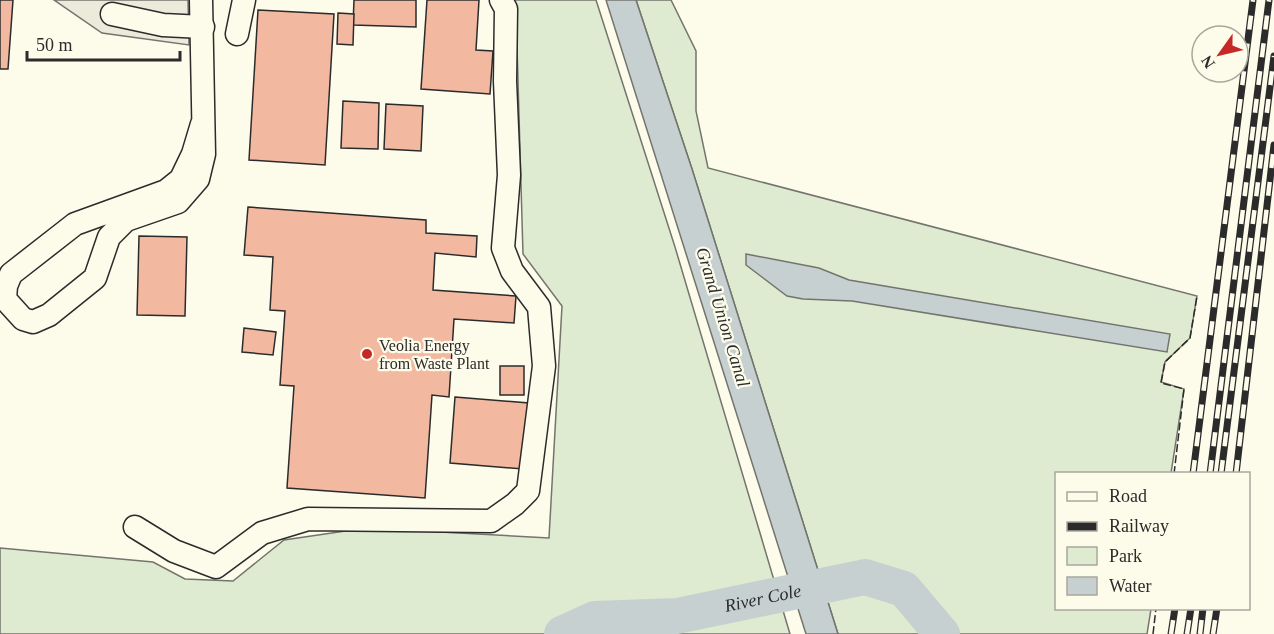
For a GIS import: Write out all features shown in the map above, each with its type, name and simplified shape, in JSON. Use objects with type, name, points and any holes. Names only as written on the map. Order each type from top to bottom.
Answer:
[{"type":"lane","points":[[201,0],[204,154],[198,178],[178,202],[126,220],[109,237],[95,278],[49,315],[33,322],[23,319],[5,299],[6,286],[11,274],[75,224],[166,191],[181,179],[193,154],[202,124]]},
{"type":"lane","points":[[237,34],[244,0]]},
{"type":"lane","points":[[135,527],[174,551],[216,567],[262,533],[308,519],[491,521],[515,504],[528,491],[544,366],[538,307],[512,271],[503,248],[509,175],[505,81],[506,9],[501,0]]},
{"type":"lane","points":[[112,14],[163,25],[202,27]]},
{"type":"green space","points":[[503,0],[596,0],[675,247],[790,634],[0,634],[0,548],[153,562],[185,579],[233,581],[284,540],[366,528],[549,538],[562,306],[523,254],[517,46]]},
{"type":"green space","points":[[636,0],[671,0],[696,51],[696,111],[708,168],[1197,296],[1190,338],[1165,362],[1161,382],[1184,389],[1171,472],[1055,472],[1055,610],[1151,610],[1147,634],[838,634],[692,169]]},
{"type":"shaded area","points":[[54,0],[188,0],[189,45],[102,33]]},
{"type":"water","name":"Grand Union Canal","points":[[606,0],[636,0],[692,169],[838,634],[806,634]]},
{"type":"water","points":[[746,254],[819,268],[849,280],[1170,334],[1167,352],[852,301],[787,296],[746,265]]},
{"type":"building","points":[[0,0],[13,0],[8,69],[0,69]]},
{"type":"building","points":[[354,0],[416,0],[416,27],[353,25]]},
{"type":"building","points":[[427,0],[479,0],[476,50],[493,51],[490,94],[421,89]]},
{"type":"building","points":[[258,10],[334,14],[325,165],[249,160]]},
{"type":"building","points":[[338,13],[354,14],[353,45],[337,44]]},
{"type":"building","points":[[343,101],[379,103],[378,149],[341,148]]},
{"type":"building","points":[[386,104],[423,106],[421,151],[384,149]]},
{"type":"building","name":"Veolia Energy from Waste Plant","points":[[248,207],[426,220],[426,233],[477,236],[476,257],[435,253],[433,290],[516,296],[514,323],[454,319],[449,397],[432,395],[425,498],[287,488],[294,386],[280,385],[285,311],[270,310],[273,257],[244,255]]},
{"type":"building","points":[[139,236],[187,237],[185,316],[137,315]]},
{"type":"building","points":[[244,328],[276,332],[273,355],[242,352]]},
{"type":"building","points":[[500,366],[524,366],[524,395],[500,395]]},
{"type":"building","points":[[455,397],[529,403],[523,469],[450,463]]},
{"type":"waterway","name":"River Cole","points":[[562,634],[595,619],[677,616],[865,577],[904,589],[942,634]]},
{"type":"railway","points":[[1193,472],[1253,0]]},
{"type":"railway","points":[[1210,472],[1269,0]]},
{"type":"railway","points":[[1221,472],[1274,56]]},
{"type":"railway","points":[[1236,472],[1274,145]]},
{"type":"railway","points":[[1171,634],[1175,610]]},
{"type":"railway","points":[[1187,634],[1191,610]]},
{"type":"railway","points":[[1200,634],[1203,610]]},
{"type":"railway","points":[[1213,634],[1217,610]]},
{"type":"fence","points":[[1174,472],[1184,389],[1161,383],[1165,362],[1190,338],[1197,296]]},
{"type":"fence","points":[[1153,634],[1156,610]]},
{"type":"place","name":"Veolia Energy from Waste Plant","points":[[367,354]]}]
